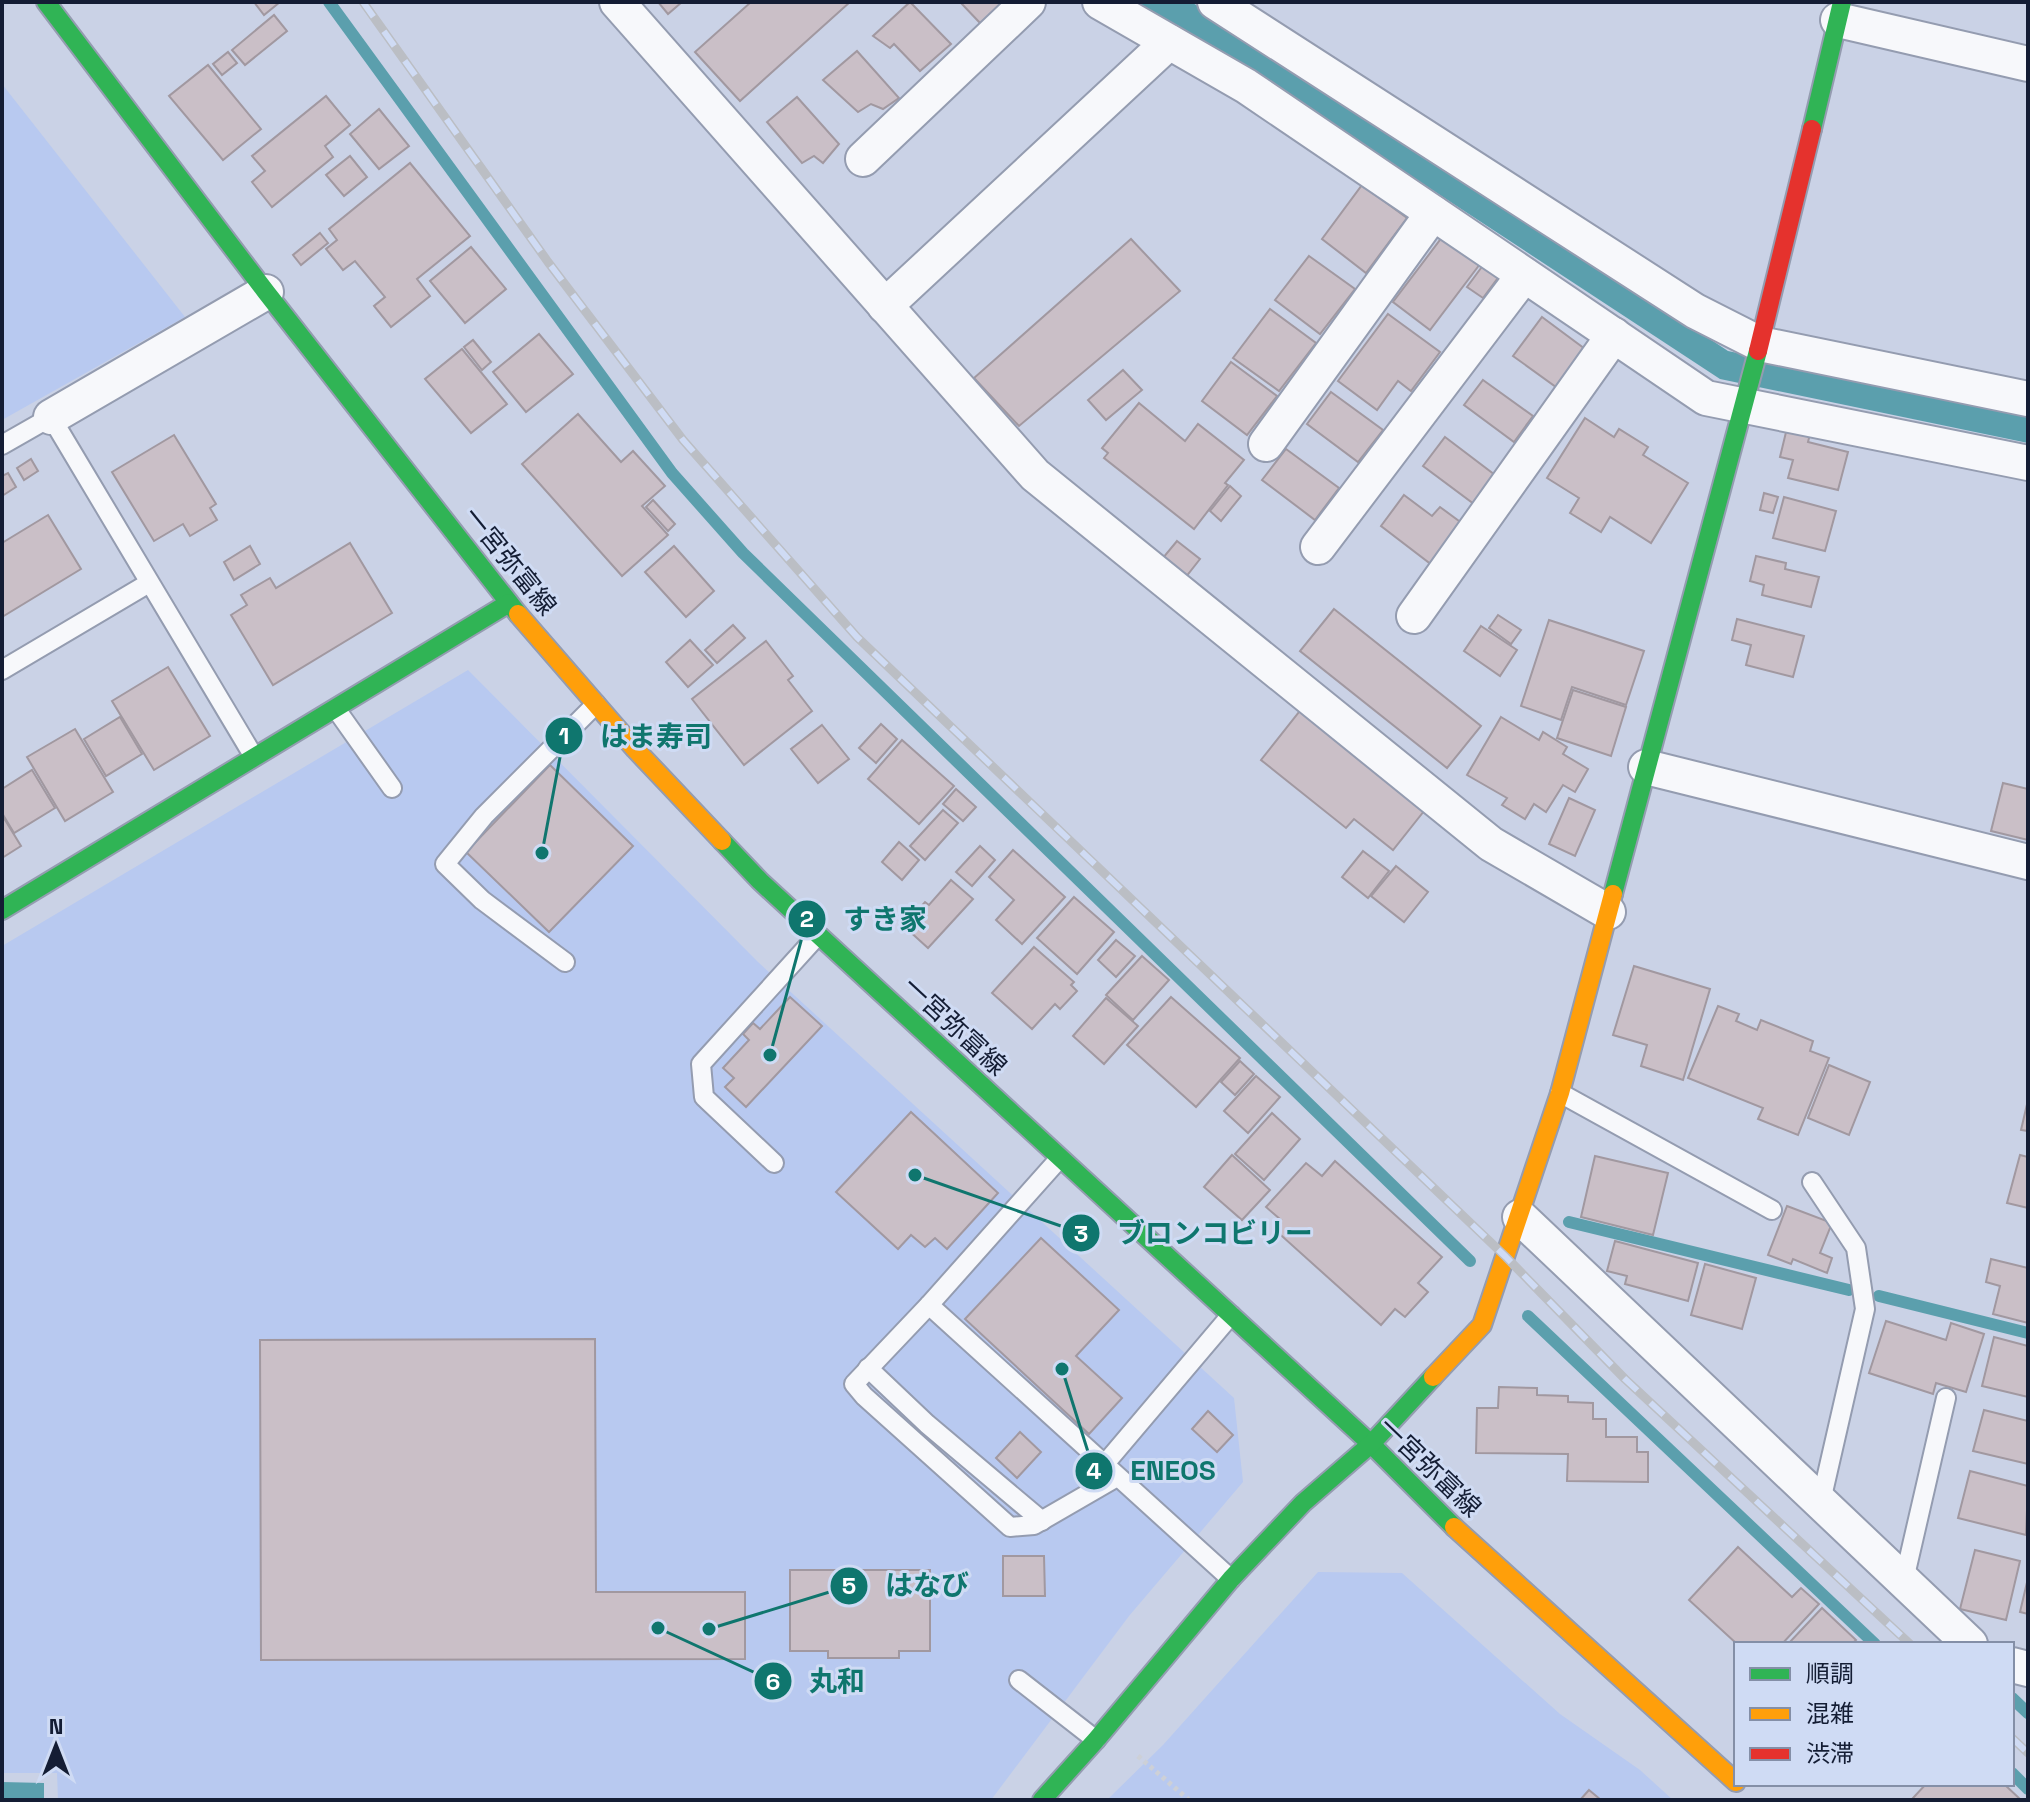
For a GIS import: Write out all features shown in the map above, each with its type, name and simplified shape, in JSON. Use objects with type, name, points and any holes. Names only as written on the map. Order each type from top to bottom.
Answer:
[{"type":"street","name":"一宮弥富線","points":[[46,2],[266,292],[509,603],[596,704],[760,881],[1371,1444],[1438,1512],[1734,1780]]},
{"type":"street","points":[[617,2],[1035,475],[1491,844],[1608,912]]},
{"type":"street","points":[[863,159],[1028,2]]},
{"type":"street","points":[[1100,2],[1246,86],[1706,398],[1746,399],[2028,463]]},
{"type":"street","points":[[1215,2],[1695,311],[1759,348],[2028,399]]},
{"type":"street","points":[[1042,1800],[1231,1579],[1303,1503],[1371,1444],[1482,1325],[1560,1093],[1746,399],[1840,11],[2028,64]]},
{"type":"street","points":[[885,306],[1169,42]]},
{"type":"street","points":[[1266,444],[1433,213]]},
{"type":"street","points":[[1318,547],[1524,275]]},
{"type":"street","points":[[51,417],[266,292]]},
{"type":"street","points":[[1414,616],[1614,335]]},
{"type":"street","points":[[2,910],[509,603]]},
{"type":"street","points":[[1646,767],[2028,862]]},
{"type":"street","points":[[1520,1217],[1968,1642]]},
{"type":"lane","points":[[2,445],[51,417],[254,757]]},
{"type":"lane","points":[[2,670],[149,583]]},
{"type":"lane","points":[[565,962],[482,900],[445,864],[484,816],[596,704]]},
{"type":"lane","points":[[335,708],[392,788]]},
{"type":"lane","points":[[774,1163],[704,1097],[701,1064],[818,935]]},
{"type":"lane","points":[[1560,1093],[1772,1210]]},
{"type":"lane","points":[[1059,1159],[854,1384],[864,1396],[1010,1527],[1034,1525],[1110,1471],[1231,1315]]},
{"type":"lane","points":[[1812,1182],[1856,1248],[1865,1309],[1821,1501]]},
{"type":"lane","points":[[929,1305],[1231,1579]]},
{"type":"lane","points":[[1904,1580],[1946,1398]]},
{"type":"lane","points":[[1019,1680],[1096,1740]]},
{"type":"path","points":[[1138,1755],[1189,1800]]},
{"type":"shaded area","points":[[1136,2],[1191,2],[1275,51],[1728,351],[2028,414],[2028,443],[1720,379],[1251,71]]},
{"type":"shaded area","points":[[2,84],[185,317],[2,420]]},
{"type":"shaded area","points":[[468,670],[758,962],[1234,1398],[1243,1482],[1129,1616],[991,1800],[58,1800],[57,1773],[4,1773],[2,946]]},
{"type":"shaded area","points":[[1318,1572],[1402,1573],[1560,1714],[1640,1770],[1673,1800],[1107,1800],[1163,1745]]},
{"type":"shaded area","points":[[2,1782],[44,1783],[44,1800],[2,1800]]},
{"type":"building","points":[[254,2],[280,2],[264,15]]},
{"type":"building","points":[[658,2],[682,2],[668,14]]},
{"type":"building","points":[[751,2],[850,2],[740,101],[695,52]]},
{"type":"building","points":[[910,2],[951,44],[920,71],[894,44],[890,48],[873,36]]},
{"type":"building","points":[[960,2],[1006,2],[981,24]]},
{"type":"building","points":[[274,15],[287,31],[245,65],[232,50]]},
{"type":"building","points":[[857,51],[899,98],[883,109],[871,104],[858,112],[823,80]]},
{"type":"building","points":[[228,52],[237,63],[222,75],[213,64]]},
{"type":"building","points":[[208,65],[261,129],[223,160],[169,96]]},
{"type":"building","points":[[326,96],[350,125],[325,146],[333,157],[272,207],[252,182],[265,171],[252,156]]},
{"type":"building","points":[[797,97],[839,144],[823,163],[814,156],[802,163],[767,122]]},
{"type":"building","points":[[379,109],[409,146],[379,169],[350,134]]},
{"type":"building","points":[[350,156],[367,177],[344,196],[326,175]]},
{"type":"building","points":[[410,163],[470,236],[417,279],[430,296],[391,327],[374,306],[385,297],[355,261],[343,270],[326,249],[337,240],[329,229]]},
{"type":"building","points":[[1362,185],[1407,218],[1366,273],[1322,239]]},
{"type":"building","points":[[320,233],[328,243],[301,265],[293,255]]},
{"type":"building","points":[[1443,236],[1480,264],[1430,330],[1393,302]]},
{"type":"building","points":[[1131,239],[1180,291],[1019,426],[974,378]]},
{"type":"building","points":[[471,247],[506,289],[465,323],[430,281]]},
{"type":"building","points":[[1309,256],[1355,289],[1320,334],[1275,300]]},
{"type":"building","points":[[1484,264],[1500,275],[1483,298],[1467,287]]},
{"type":"building","points":[[1270,309],[1316,343],[1279,391],[1233,358]]},
{"type":"building","points":[[1388,314],[1440,352],[1411,391],[1398,381],[1377,410],[1338,381]]},
{"type":"building","points":[[1542,317],[1585,349],[1556,387],[1513,356]]},
{"type":"building","points":[[539,334],[573,374],[526,412],[493,372]]},
{"type":"building","points":[[473,340],[491,362],[482,370],[464,347]]},
{"type":"building","points":[[462,349],[507,404],[471,433],[425,379]]},
{"type":"building","points":[[1231,362],[1277,396],[1247,435],[1202,401]]},
{"type":"building","points":[[1123,370],[1142,390],[1106,420],[1088,400]]},
{"type":"building","points":[[1483,380],[1533,416],[1514,442],[1464,405]]},
{"type":"building","points":[[1331,392],[1383,430],[1358,462],[1307,424]]},
{"type":"building","points":[[1139,403],[1185,441],[1198,424],[1244,460],[1194,529],[1104,458],[1108,453],[1102,448]]},
{"type":"building","points":[[578,414],[621,462],[633,451],[665,486],[642,506],[668,535],[622,576],[522,464]]},
{"type":"building","points":[[1585,418],[1614,437],[1619,429],[1648,447],[1643,455],[1688,483],[1651,543],[1610,517],[1601,532],[1570,513],[1579,498],[1547,478]]},
{"type":"building","points":[[1787,428],[1810,434],[1808,442],[1848,452],[1838,490],[1788,478],[1793,460],[1780,457]]},
{"type":"building","points":[[174,435],[216,504],[210,508],[217,520],[190,536],[183,524],[154,541],[112,472]]},
{"type":"building","points":[[1445,437],[1495,475],[1474,504],[1423,466]]},
{"type":"building","points":[[1286,449],[1339,488],[1315,520],[1262,480]]},
{"type":"building","points":[[31,459],[38,471],[24,480],[17,468]]},
{"type":"building","points":[[8,473],[16,487],[2,496],[2,476]]},
{"type":"building","points":[[1230,486],[1241,496],[1221,521],[1210,511]]},
{"type":"building","points":[[1764,493],[1778,497],[1773,513],[1760,510]]},
{"type":"building","points":[[1404,495],[1432,516],[1440,507],[1463,524],[1432,565],[1381,526]]},
{"type":"building","points":[[1784,497],[1836,511],[1825,551],[1773,538]]},
{"type":"building","points":[[653,500],[675,524],[668,531],[646,507]]},
{"type":"building","points":[[48,515],[81,569],[2,617],[2,543]]},
{"type":"building","points":[[1177,541],[1200,559],[1185,578],[1162,559]]},
{"type":"building","points":[[350,543],[392,613],[273,685],[231,615],[247,605],[241,595],[270,578],[276,588]]},
{"type":"building","points":[[250,546],[260,564],[234,580],[224,562]]},
{"type":"building","points":[[674,546],[714,591],[686,617],[645,572]]},
{"type":"building","points":[[1756,556],[1786,563],[1785,569],[1819,577],[1811,607],[1762,595],[1764,585],[1750,581]]},
{"type":"building","points":[[1334,609],[1481,726],[1447,768],[1300,651]]},
{"type":"building","points":[[1498,615],[1521,630],[1511,644],[1489,628]]},
{"type":"building","points":[[1737,619],[1804,636],[1793,677],[1746,665],[1751,645],[1732,640]]},
{"type":"building","points":[[1549,620],[1644,651],[1626,705],[1572,687],[1561,720],[1521,706]]},
{"type":"building","points":[[733,625],[745,638],[717,663],[705,650]]},
{"type":"building","points":[[1481,626],[1517,650],[1500,676],[1464,651]]},
{"type":"building","points":[[690,640],[713,665],[688,687],[666,662]]},
{"type":"building","points":[[766,641],[793,676],[788,680],[812,711],[744,765],[692,699]]},
{"type":"building","points":[[168,667],[210,736],[154,770],[112,701]]},
{"type":"building","points":[[1573,690],[1626,707],[1611,756],[1557,738]]},
{"type":"building","points":[[1303,707],[1428,806],[1393,850],[1354,819],[1346,828],[1261,760]]},
{"type":"building","points":[[120,717],[142,754],[106,776],[84,739]]},
{"type":"building","points":[[1501,717],[1539,740],[1543,732],[1567,747],[1563,754],[1588,769],[1575,792],[1563,785],[1546,812],[1534,804],[1525,819],[1502,805],[1507,798],[1467,775]]},
{"type":"building","points":[[881,724],[897,739],[876,763],[859,748]]},
{"type":"building","points":[[822,725],[849,759],[818,783],[791,749]]},
{"type":"building","points":[[75,729],[113,792],[65,821],[27,757]]},
{"type":"building","points":[[902,740],[954,786],[919,824],[868,779]]},
{"type":"building","points":[[550,765],[633,846],[549,932],[466,852]]},
{"type":"building","points":[[32,770],[55,808],[14,833],[2,813],[2,789]]},
{"type":"building","points":[[2003,783],[2028,789],[2028,840],[1991,831]]},
{"type":"building","points":[[956,789],[976,807],[963,821],[943,804]]},
{"type":"building","points":[[1569,798],[1595,810],[1575,856],[1549,844]]},
{"type":"building","points":[[943,810],[958,823],[925,860],[910,846]]},
{"type":"building","points":[[2,815],[21,846],[2,858]]},
{"type":"building","points":[[899,842],[919,860],[902,880],[882,862]]},
{"type":"building","points":[[980,846],[995,860],[972,886],[956,872]]},
{"type":"building","points":[[1013,850],[1065,897],[1022,944],[996,920],[1014,900],[989,877]]},
{"type":"building","points":[[1363,851],[1389,871],[1368,898],[1342,877]]},
{"type":"building","points":[[1396,866],[1428,892],[1404,922],[1371,896]]},
{"type":"building","points":[[951,880],[973,899],[928,948],[907,929],[921,914],[917,911],[925,902],[929,905]]},
{"type":"building","points":[[1074,897],[1114,932],[1077,974],[1037,938]]},
{"type":"building","points":[[1116,940],[1135,956],[1116,977],[1098,960]]},
{"type":"building","points":[[1034,947],[1074,982],[1071,985],[1077,991],[1060,1009],[1055,1004],[1032,1029],[992,993]]},
{"type":"building","points":[[1142,956],[1169,980],[1133,1020],[1106,995]]},
{"type":"building","points":[[1634,966],[1710,989],[1683,1080],[1641,1066],[1647,1045],[1613,1035]]},
{"type":"building","points":[[790,997],[822,1026],[746,1107],[725,1087],[734,1078],[723,1068],[749,1040],[743,1034],[753,1023],[760,1029]]},
{"type":"building","points":[[1171,997],[1240,1058],[1196,1107],[1127,1045]]},
{"type":"building","points":[[1106,998],[1138,1026],[1104,1064],[1073,1036]]},
{"type":"building","points":[[1718,1006],[1739,1014],[1736,1021],[1757,1030],[1761,1020],[1813,1041],[1810,1051],[1829,1058],[1798,1135],[1758,1119],[1763,1108],[1688,1078]]},
{"type":"building","points":[[1240,1061],[1254,1074],[1235,1095],[1221,1082]]},
{"type":"building","points":[[1829,1065],[1870,1082],[1849,1135],[1808,1118]]},
{"type":"building","points":[[1256,1076],[1280,1097],[1248,1133],[1224,1111]]},
{"type":"building","points":[[2028,1100],[2028,1131],[2021,1130]]},
{"type":"building","points":[[911,1112],[998,1193],[947,1249],[935,1238],[925,1247],[911,1235],[898,1249],[836,1192]]},
{"type":"building","points":[[1272,1113],[1300,1139],[1264,1180],[1235,1154]]},
{"type":"building","points":[[1232,1155],[1270,1190],[1242,1220],[1204,1187]]},
{"type":"building","points":[[2020,1155],[2028,1157],[2028,1208],[2007,1203]]},
{"type":"building","points":[[1595,1156],[1668,1173],[1653,1235],[1581,1217]]},
{"type":"building","points":[[1335,1161],[1442,1257],[1418,1283],[1428,1292],[1405,1317],[1395,1309],[1381,1325],[1274,1229],[1281,1220],[1266,1207],[1306,1163],[1322,1176]]},
{"type":"building","points":[[1787,1206],[1832,1223],[1820,1253],[1832,1258],[1827,1273],[1793,1259],[1791,1264],[1768,1255]]},
{"type":"building","points":[[1041,1238],[1119,1310],[1076,1356],[1122,1398],[1089,1434],[965,1319]]},
{"type":"building","points":[[1615,1241],[1698,1263],[1688,1301],[1625,1284],[1627,1276],[1607,1271]]},
{"type":"building","points":[[1991,1259],[2028,1268],[2028,1323],[1993,1314],[2000,1286],[1986,1282]]},
{"type":"building","points":[[1705,1264],[1756,1278],[1742,1329],[1691,1315]]},
{"type":"building","points":[[1886,1321],[1946,1340],[1951,1323],[1984,1334],[1966,1392],[1936,1383],[1933,1394],[1869,1373]]},
{"type":"building","points":[[1994,1337],[2028,1346],[2028,1397],[1982,1386]]},
{"type":"building","points":[[595,1339],[596,1592],[745,1592],[745,1659],[261,1660],[260,1340]]},
{"type":"building","points":[[1499,1387],[1537,1388],[1537,1395],[1568,1396],[1568,1402],[1593,1403],[1593,1419],[1606,1419],[1606,1437],[1637,1437],[1637,1452],[1648,1452],[1648,1482],[1567,1481],[1568,1454],[1476,1453],[1477,1408],[1498,1408]]},
{"type":"building","points":[[1984,1410],[2028,1421],[2028,1464],[1973,1451]]},
{"type":"building","points":[[1208,1411],[1233,1435],[1217,1452],[1192,1429]]},
{"type":"building","points":[[1020,1432],[1041,1452],[1017,1478],[996,1458]]},
{"type":"building","points":[[1970,1471],[2028,1486],[2026,1535],[1958,1518]]},
{"type":"building","points":[[1738,1547],[1792,1597],[1801,1588],[1819,1604],[1784,1642],[1735,1642],[1689,1600]]},
{"type":"building","points":[[1975,1550],[2020,1561],[2006,1620],[1960,1609]]},
{"type":"building","points":[[1003,1556],[1044,1556],[1045,1596],[1003,1596]]},
{"type":"building","points":[[790,1570],[930,1570],[930,1651],[899,1651],[899,1658],[828,1658],[828,1651],[790,1651]]},
{"type":"building","points":[[2028,1578],[2028,1614],[2020,1612]]},
{"type":"building","points":[[1822,1608],[1856,1640],[1854,1642],[1790,1642]]},
{"type":"building","points":[[1924,1786],[2006,1786],[2021,1800],[1915,1800],[1913,1798]]},
{"type":"building","points":[[1589,1790],[1601,1800],[1580,1800]]},
{"type":"waterway","points":[[329,2],[672,473],[743,553],[1470,1261]]},
{"type":"waterway","points":[[1569,1222],[1849,1290]]},
{"type":"waterway","points":[[1879,1296],[2028,1333]]},
{"type":"waterway","points":[[1528,1316],[1873,1642]]},
{"type":"waterway","points":[[2014,1700],[2028,1713]]},
{"type":"waterway","points":[[2014,1775],[2028,1789]]},
{"type":"railway","points":[[363,2],[548,262],[683,440],[857,637],[1506,1257],[1625,1379],[1908,1642]]},
{"type":"railway","points":[[2014,1740],[2028,1753]]},
{"type":"traffic: fast","points":[[46,2],[266,292],[518,614]]},
{"type":"traffic: fast","points":[[1812,129],[1842,2]]},
{"type":"traffic: fast","points":[[1613,894],[1758,351]]},
{"type":"traffic: fast","points":[[2,910],[509,603]]},
{"type":"traffic: fast","points":[[722,841],[760,881],[1371,1444],[1454,1527]]},
{"type":"traffic: fast","points":[[1042,1800],[1231,1579],[1303,1503],[1371,1444],[1433,1377]]},
{"type":"traffic: slow","points":[[518,614],[635,749],[722,841]]},
{"type":"traffic: slow","points":[[1433,1377],[1482,1325],[1560,1093],[1613,894]]},
{"type":"traffic: slow","points":[[1454,1527],[1734,1780]]},
{"type":"traffic: jam","points":[[1758,351],[1812,129]]},
{"type":"place","name":"はま寿司","points":[[542,853]]},
{"type":"place","name":"すき家","points":[[770,1055]]},
{"type":"place","name":"ブロンコビリー","points":[[915,1175]]},
{"type":"place","name":"ENEOS","points":[[1062,1369]]},
{"type":"place","name":"丸和","points":[[658,1628]]},
{"type":"place","name":"はなび","points":[[709,1629]]}]
